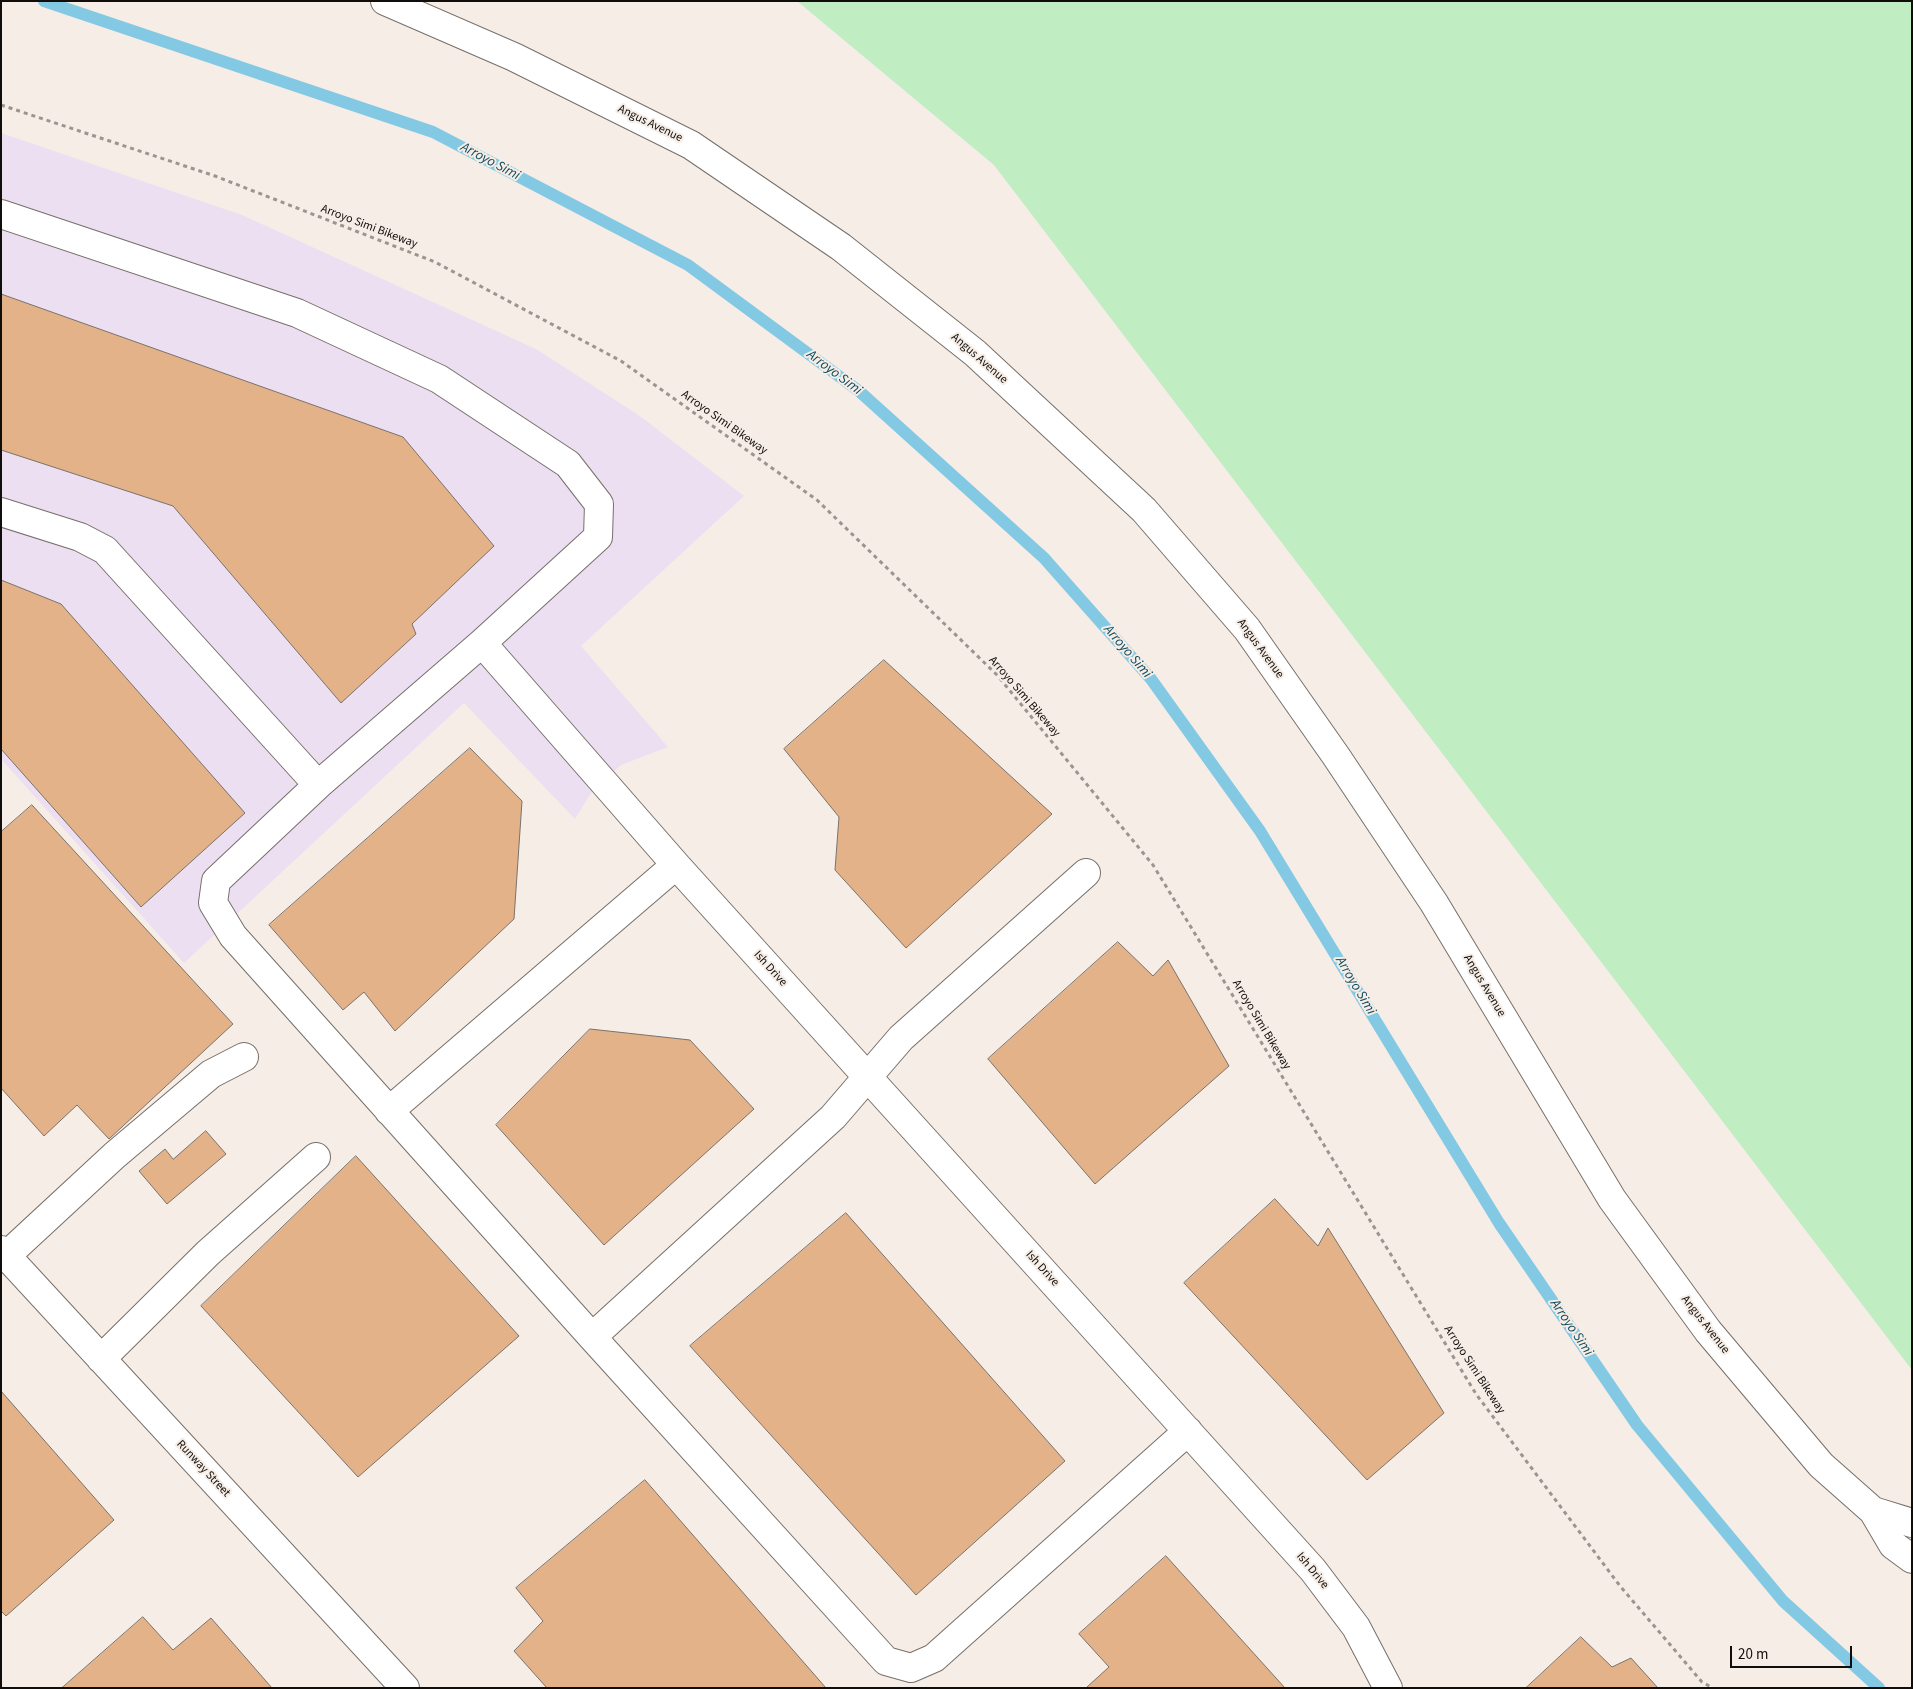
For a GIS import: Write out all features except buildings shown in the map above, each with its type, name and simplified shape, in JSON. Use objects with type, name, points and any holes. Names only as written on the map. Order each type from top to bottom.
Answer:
[{"type":"street","name":"Angus Avenue","points":[[386,1],[514,57],[691,145],[841,247],[975,353],[1144,510],[1248,629],[1336,756],[1434,903],[1612,1199],[1708,1331],[1821,1465],[1873,1511],[1912,1523]]},
{"type":"street","points":[[1,214],[297,313],[440,379],[568,464],[599,504],[598,537],[482,643],[318,785],[216,881],[213,903],[233,936],[592,1337],[886,1661],[911,1668],[934,1658],[1188,1431]]},
{"type":"street","points":[[1,512],[80,536],[106,550],[318,785]]},
{"type":"street","name":"Ish Drive","points":[[482,643],[676,865],[1313,1570],[1356,1627],[1388,1688]]},
{"type":"street","points":[[389,1111],[676,865]]},
{"type":"street","points":[[592,1337],[833,1117],[901,1038],[1086,874]]},
{"type":"street","points":[[4,1253],[114,1155],[211,1074],[244,1057]]},
{"type":"street","points":[[101,1359],[208,1253],[316,1157]]},
{"type":"street","name":"Runway Street","points":[[4,1253],[405,1688]]},
{"type":"street","points":[[1873,1511],[1893,1545],[1912,1559]]},
{"type":"path","name":"Arroyo Simi Bikeway","points":[[1,105],[215,176],[435,262],[621,361],[817,500],[996,675],[1153,865],[1476,1394],[1620,1586],[1707,1688]]},
{"type":"path","name":"Arroyo Simi Bikeway","points":[[1702,1682],[1712,1688]]},
{"type":"shaded area","points":[[1,133],[242,215],[536,349],[640,416],[744,496],[581,646],[668,747],[621,765],[591,793],[575,819],[464,703],[184,963],[1,759]]},
{"type":"green space","points":[[797,1],[1912,1],[1912,1370],[994,165]]},
{"type":"waterway","name":"Arroyo Simi","points":[[44,1],[433,132],[688,265],[859,391],[1044,558],[1151,679],[1260,831],[1499,1223],[1637,1425],[1783,1601],[1879,1688]]}]
